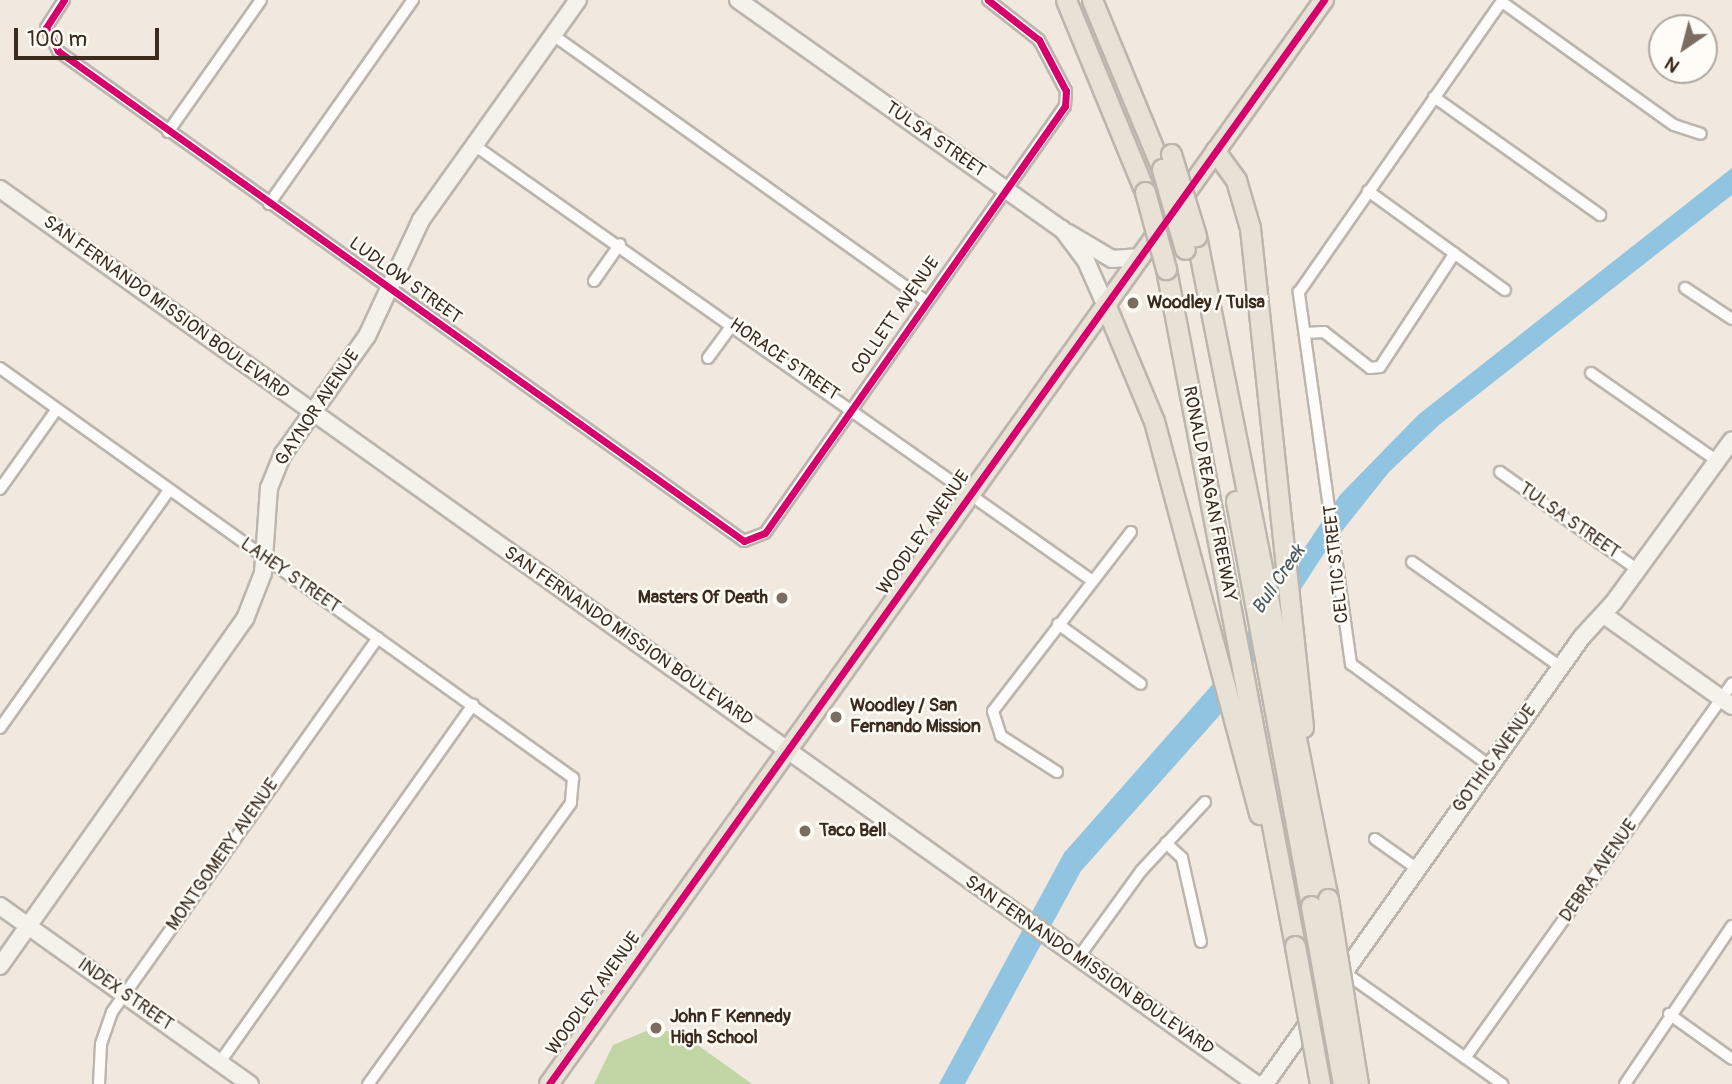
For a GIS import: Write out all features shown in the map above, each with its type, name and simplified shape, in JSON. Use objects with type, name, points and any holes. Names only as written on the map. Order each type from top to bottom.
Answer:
[{"type":"highway","name":"RONALD REAGAN FREEWAY","points":[[1066,0],[1145,192],[1166,269],[1254,723],[1320,1084]]},
{"type":"highway","points":[[1092,0],[1166,162]]},
{"type":"highway","points":[[1107,0],[1166,162],[1191,243],[1319,902],[1358,1084]]},
{"type":"highway","points":[[1215,151],[1236,180],[1251,228],[1286,526],[1300,677],[1307,794],[1343,1084]]},
{"type":"highway","points":[[1105,304],[1142,382],[1237,740],[1286,900]]},
{"type":"highway","points":[[1280,699],[1307,794]]},
{"type":"main road","name":"WOODLEY AVENUE","points":[[549,1084],[1324,0]]},
{"type":"street","name":"LUDLOW STREET","points":[[64,0],[47,21],[47,36],[58,51],[737,540],[752,541]]},
{"type":"street","points":[[168,132],[261,0]]},
{"type":"street","points":[[269,204],[413,0]]},
{"type":"street","name":"GAYNOR AVENUE","points":[[0,966],[245,619],[265,558],[272,478],[312,412],[367,336],[390,291],[411,236],[578,0]]},
{"type":"street","name":"TULSA STREET","points":[[738,0],[1062,229],[1086,261],[1105,304]]},
{"type":"street","name":"COLLETT AVENUE","points":[[752,541],[765,533],[850,408],[1065,106],[1066,91],[1039,40],[988,0]]},
{"type":"street","points":[[1506,290],[1368,191],[1502,1],[1674,125],[1701,134]]},
{"type":"street","points":[[553,35],[926,301]]},
{"type":"street","points":[[1434,97],[1600,215]]},
{"type":"street","name":"HORACE STREET","points":[[474,145],[620,244],[1090,579]]},
{"type":"street","name":"SAN FERNANDO MISSION BOULEVARD","points":[[0,189],[1256,1084]]},
{"type":"street","name":"CELTIC STREET","points":[[1368,191],[1299,292],[1336,551],[1346,647],[1354,669],[1490,766]]},
{"type":"street","points":[[1062,229],[1112,259],[1138,257]]},
{"type":"street","points":[[594,281],[620,244]]},
{"type":"street","points":[[1305,333],[1324,332],[1370,368],[1380,367],[1455,253]]},
{"type":"street","points":[[1685,288],[1732,319]]},
{"type":"street","points":[[708,358],[733,324]]},
{"type":"street","name":"LAHEY STREET","points":[[0,368],[569,771],[576,786],[571,803],[368,1084]]},
{"type":"street","points":[[1591,373],[1717,461]]},
{"type":"street","points":[[0,489],[57,409]]},
{"type":"street","name":"GOTHIC AVENUE","points":[[1265,1084],[1561,667],[1638,570],[1732,440]]},
{"type":"street","name":"TULSA STREET","points":[[1500,472],[1638,570]]},
{"type":"street","points":[[0,728],[169,490]]},
{"type":"street","points":[[1057,772],[1002,736],[992,719],[998,702],[1090,579],[1131,533]]},
{"type":"street","points":[[1412,562],[1561,667]]},
{"type":"street","points":[[1604,615],[1727,703]]},
{"type":"street","points":[[1058,624],[1141,684]]},
{"type":"street","name":"MONTGOMERY AVENUE","points":[[99,1084],[106,1024],[124,994],[378,638]]},
{"type":"street","name":"DEBRA AVENUE","points":[[1465,1058],[1727,703],[1732,684]]},
{"type":"street","points":[[220,1062],[473,705]]},
{"type":"street","points":[[1078,958],[1166,843],[1205,802]]},
{"type":"street","points":[[1375,839],[1416,868]]},
{"type":"street","points":[[1166,843],[1182,858],[1201,942]]},
{"type":"street","name":"INDEX STREET","points":[[0,906],[250,1084]]},
{"type":"street","points":[[1625,1084],[1669,1014],[1732,926]]},
{"type":"street","points":[[1344,972],[1502,1084]]},
{"type":"street","points":[[1669,1014],[1732,1059]]},
{"type":"green space","points":[[651,1029],[681,1033],[752,1084],[594,1084],[613,1045]]},
{"type":"water","points":[[1732,168],[1732,195],[1439,425],[1389,472],[1323,555],[1219,716],[1081,871],[965,1084],[939,1084],[1064,853],[1212,685],[1340,495],[1418,415]]},
{"type":"cycle path","points":[[64,0],[46,28],[58,51],[744,541],[765,533],[1065,106],[1066,91],[1039,40],[988,0]]},
{"type":"cycle path","points":[[549,1084],[1324,0]]},
{"type":"place","name":"Woodley / Tulsa","points":[[1133,303]]},
{"type":"place","name":"Masters Of Death","points":[[782,598]]},
{"type":"place","name":"Woodley / San Fernando Mission","points":[[836,717]]},
{"type":"place","name":"Taco Bell","points":[[805,831]]},
{"type":"place","name":"John F Kennedy High School","points":[[656,1028]]},
{"type":"water label","name":"Bull Creek","points":[[1279,580]]}]
